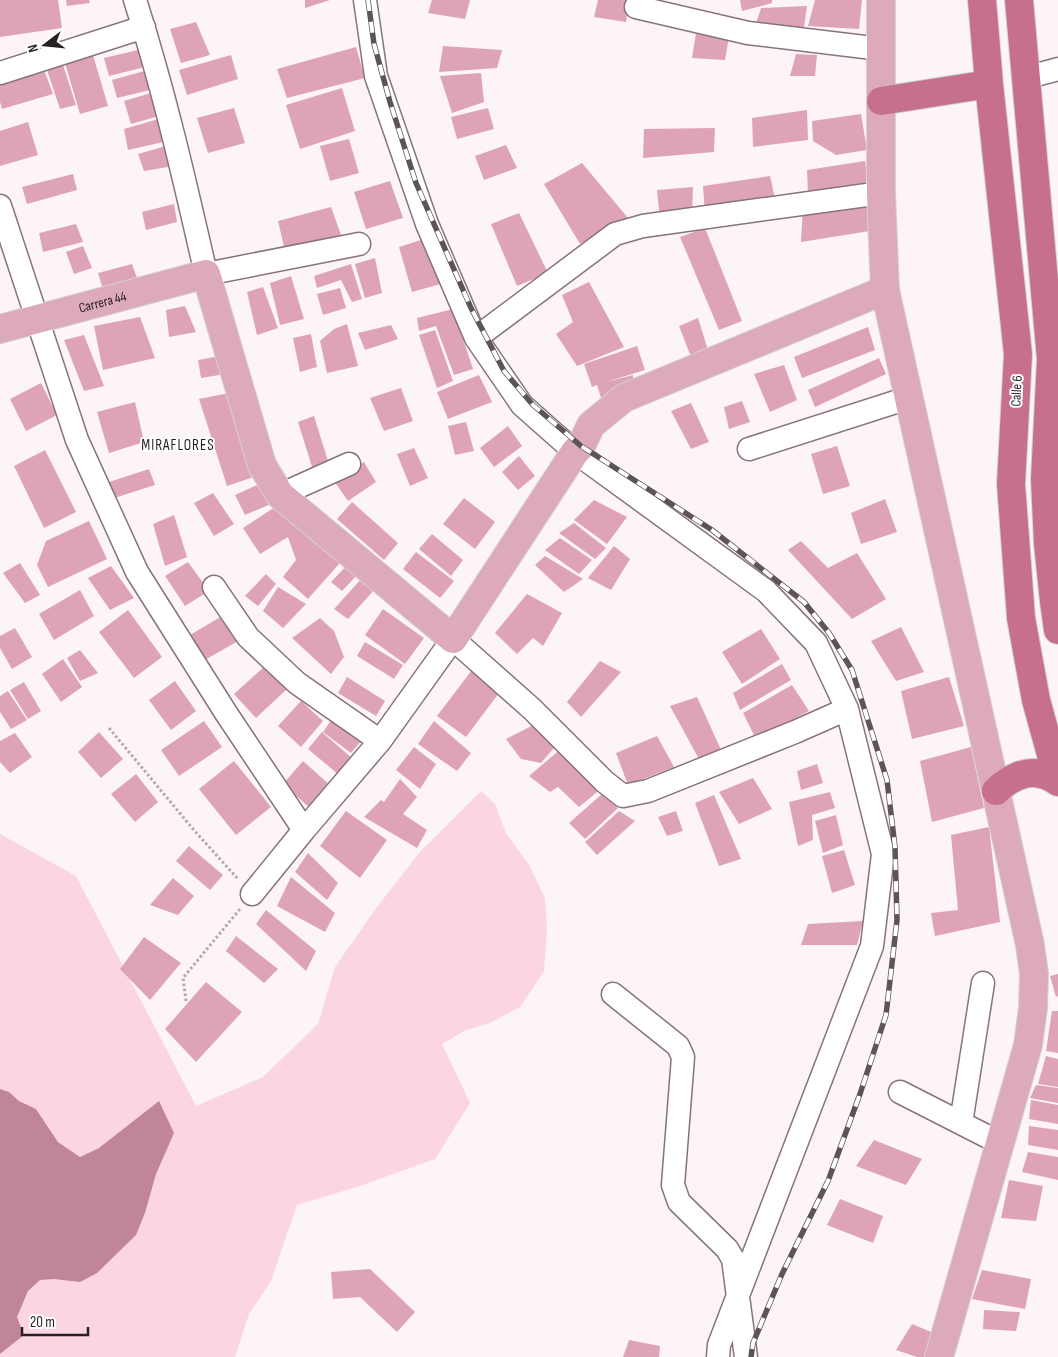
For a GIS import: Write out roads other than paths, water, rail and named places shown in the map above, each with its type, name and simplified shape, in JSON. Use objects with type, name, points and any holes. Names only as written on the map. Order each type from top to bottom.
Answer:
[{"type":"highway","name":"Calle 6","points":[[982,0],[989,84],[1018,354],[1011,484],[1021,618],[1036,700],[1058,781]]},
{"type":"highway","points":[[1019,0],[1025,78],[1052,285],[1051,359],[1045,479],[1053,543],[1054,601],[1058,630]]},
{"type":"highway","points":[[881,101],[989,84]]},
{"type":"highway","points":[[996,791],[1007,781],[1020,774],[1035,773],[1049,776],[1058,781]]},
{"type":"main road","points":[[882,0],[881,193],[885,290],[1030,944],[1034,974],[1033,1008],[1028,1044],[939,1357]]},
{"type":"main road","points":[[206,274],[262,464],[280,495],[453,639],[575,452],[581,446],[591,425],[624,398],[885,290]]},
{"type":"main road","name":"Carrera 44","points":[[0,329],[206,274]]},
{"type":"street","points":[[136,0],[178,150],[206,274],[359,244]]},
{"type":"street","points":[[365,0],[376,76],[427,224],[476,338],[522,405],[575,452],[766,591],[816,643],[847,709],[883,854],[872,946],[720,1345],[718,1357]]},
{"type":"street","points":[[636,6],[748,33],[881,49]]},
{"type":"street","points":[[0,73],[144,27]]},
{"type":"street","points":[[1025,78],[1058,69]]},
{"type":"street","points":[[476,338],[616,234],[643,226],[881,193]]},
{"type":"street","points":[[0,206],[78,440],[137,572],[226,713],[304,830]]},
{"type":"street","points":[[749,449],[908,398]]},
{"type":"street","points":[[280,495],[349,464]]},
{"type":"street","points":[[214,587],[248,637],[290,676],[380,741]]},
{"type":"street","points":[[252,894],[380,741],[453,639],[532,709],[605,782],[623,796],[648,791],[847,709]]},
{"type":"street","points":[[961,1123],[983,983]]},
{"type":"street","points":[[613,994],[678,1046],[683,1057],[673,1185],[679,1202],[728,1249],[733,1259],[746,1357]]},
{"type":"street","points":[[900,1092],[1000,1143]]},
{"type":"railway","points":[[368,0],[374,44],[416,183],[471,308],[504,371],[533,405],[581,446],[712,530],[804,602],[829,633],[852,670],[887,780],[895,847],[897,920],[886,1015],[860,1094],[828,1181],[782,1274],[753,1343],[751,1357]]},
{"type":"district","name":"MIRAFLORES","points":[[178,445]]}]
